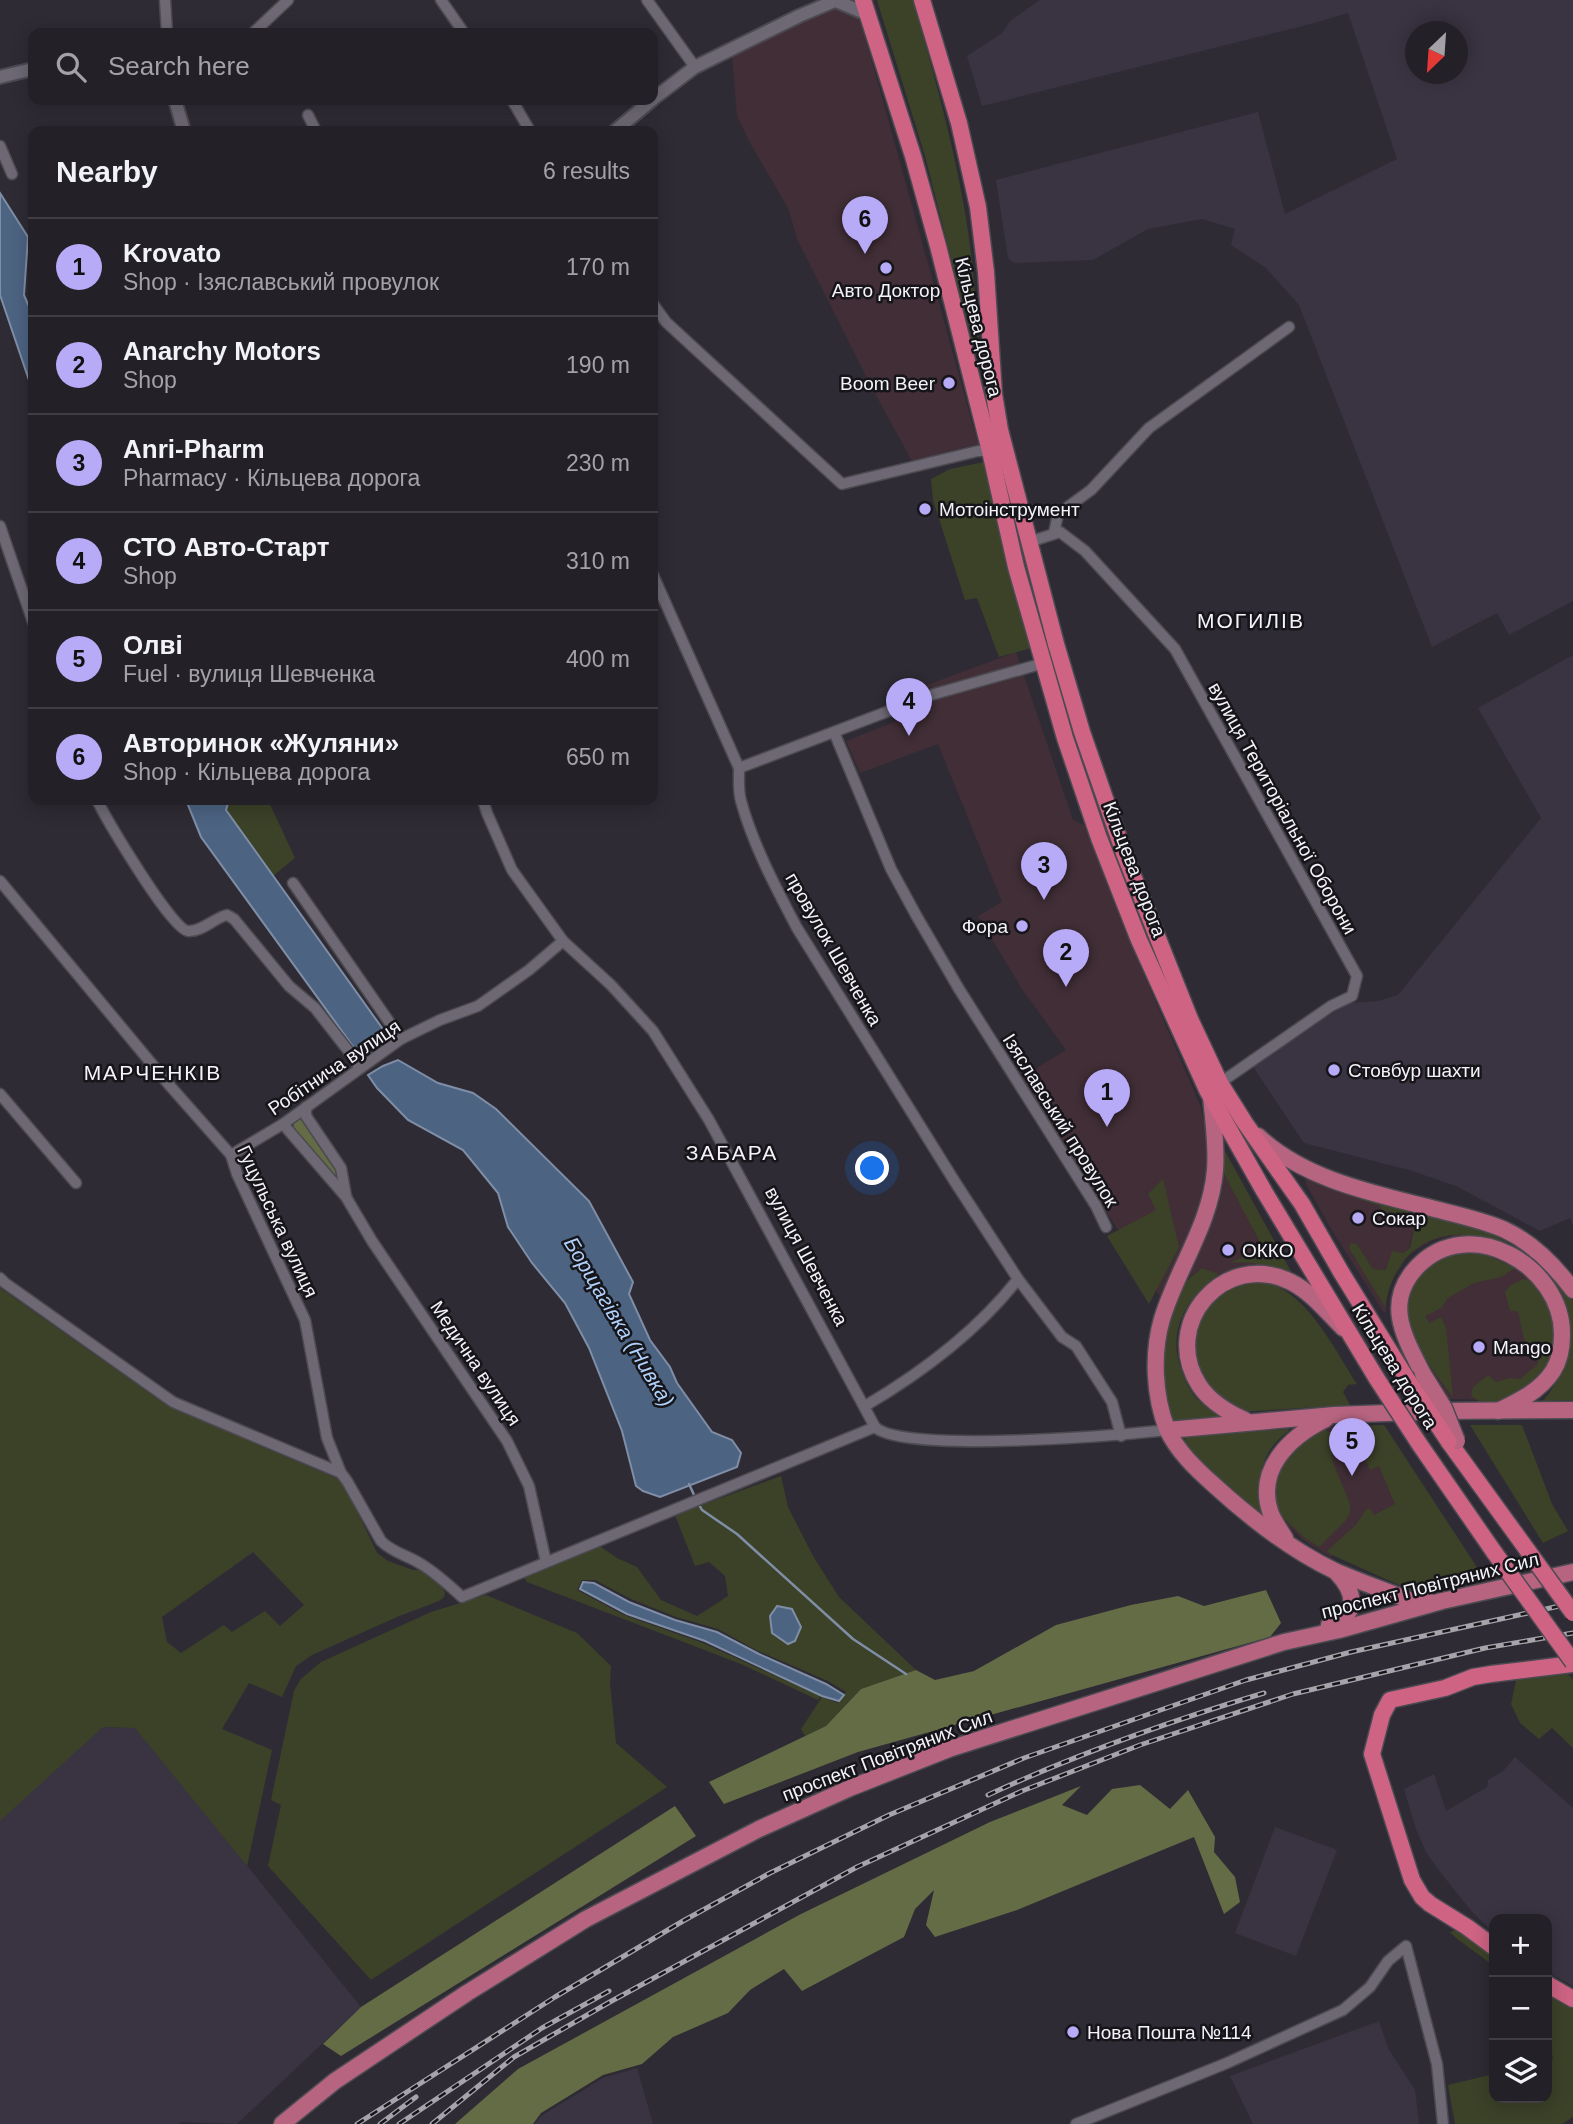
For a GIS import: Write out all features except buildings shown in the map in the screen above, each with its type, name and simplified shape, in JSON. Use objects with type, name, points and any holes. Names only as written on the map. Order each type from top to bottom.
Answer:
[{"type":"highway","name":"Кільцева дорога","points":[[922,0],[974,182],[986,272],[994,394],[1000,430],[1029,542],[1082,732],[1124,853],[1215,1089],[1245,1123],[1303,1204],[1405,1376],[1453,1441],[1461,1460],[1573,1613]]},
{"type":"highway","name":"Кільцева дорога","points":[[865,7],[916,169],[990,451],[1016,567],[1065,738],[1104,851],[1139,940],[1264,1191],[1347,1333],[1420,1445],[1573,1663]]},
{"type":"highway","points":[[1489,1943],[1430,1904],[1412,1880],[1372,1754],[1382,1715],[1390,1700],[1445,1688],[1473,1677],[1573,1663]]},
{"type":"highway","points":[[1552,1987],[1573,1999]]},
{"type":"main road","points":[[1215,1089],[1215,1160],[1212,1190],[1168,1302],[1158,1335],[1156,1365],[1161,1409],[1168,1430],[1179,1450],[1204,1476],[1241,1510],[1289,1544],[1335,1570],[1413,1601],[1442,1601]]},
{"type":"main road","points":[[1245,1123],[1272,1149],[1315,1173],[1361,1189],[1506,1230],[1533,1247],[1557,1268],[1573,1290]]},
{"type":"main road","points":[[1453,1441],[1444,1408],[1423,1374],[1400,1324],[1401,1296],[1405,1284],[1426,1258],[1456,1244],[1486,1246],[1508,1254],[1538,1275],[1552,1294],[1560,1316],[1562,1340],[1558,1363],[1527,1396],[1498,1411]]},
{"type":"main road","points":[[1247,1422],[1214,1402],[1199,1385],[1191,1366],[1189,1326],[1209,1293],[1228,1279],[1242,1274],[1275,1276],[1292,1282],[1310,1296],[1347,1333]]},
{"type":"main road","points":[[1168,1430],[1334,1415],[1573,1409]]},
{"type":"main road","points":[[1289,1544],[1270,1511],[1268,1486],[1272,1467],[1281,1452],[1307,1428],[1334,1415]]},
{"type":"main road","points":[[1284,1642],[1334,1624],[1348,1615],[1351,1595],[1344,1580],[1335,1570]]},
{"type":"main road","name":"проспект Повітряних Сил","points":[[282,2124],[346,2073],[586,1919],[759,1829],[850,1788],[949,1749],[1284,1642],[1339,1630],[1442,1601],[1573,1572]]},
{"type":"street","points":[[165,0],[167,28]]},
{"type":"street","points":[[258,28],[288,0]]},
{"type":"street","points":[[441,0],[461,28]]},
{"type":"street","points":[[647,0],[695,67]]},
{"type":"street","points":[[658,96],[695,67],[836,0],[865,7]]},
{"type":"street","points":[[0,77],[28,70]]},
{"type":"street","points":[[176,105],[183,126]]},
{"type":"street","points":[[515,105],[527,126]]},
{"type":"street","points":[[621,126],[647,105]]},
{"type":"street","points":[[308,115],[314,126]]},
{"type":"street","points":[[0,146],[12,174]]},
{"type":"street","points":[[658,311],[666,322],[842,484],[978,451],[990,451]]},
{"type":"street","points":[[1029,542],[1044,539],[1054,533],[1058,514],[1091,490],[1149,428],[1289,327]]},
{"type":"street","points":[[0,526],[28,607]]},
{"type":"street","name":"вулиця Територіальної Оборони","points":[[1054,533],[1060,532],[1085,551],[1175,649],[1357,976],[1352,996],[1331,1006],[1215,1089]]},
{"type":"street","name":"провулок Шевченка","points":[[658,586],[739,768],[741,799],[754,835],[797,928],[1018,1279],[1062,1337],[1076,1346],[1112,1402],[1121,1436]]},
{"type":"street","points":[[739,768],[931,695],[1044,663]]},
{"type":"street","name":"Ізяславський провулок","points":[[834,732],[891,869],[916,915],[979,1022],[1079,1178],[1106,1227]]},
{"type":"street","points":[[100,805],[151,888],[180,929],[197,930],[220,916],[227,915],[234,919],[289,986],[315,1008],[359,1068]]},
{"type":"street","name":"вулиця Шевченка","points":[[485,805],[512,870],[563,941],[611,985],[653,1031],[709,1120],[875,1427]]},
{"type":"street","name":"Гуцульська вулиця","points":[[0,881],[231,1155],[237,1174],[305,1320],[327,1438],[341,1474],[381,1541],[396,1553],[418,1562],[462,1597],[546,1562]]},
{"type":"street","points":[[293,883],[401,1039]]},
{"type":"street","name":"Робітнича вулиця","points":[[231,1155],[283,1124],[401,1039],[440,1020],[478,1006],[529,970],[563,941]]},
{"type":"street","points":[[0,1094],[76,1183]]},
{"type":"street","name":"Медична вулиця","points":[[306,1107],[306,1116],[341,1168],[346,1197]]},
{"type":"street","name":"Медична вулиця","points":[[283,1124],[346,1197],[372,1241],[507,1441],[529,1486],[546,1562]]},
{"type":"street","points":[[0,1278],[173,1402],[341,1474]]},
{"type":"street","points":[[865,1406],[945,1350],[976,1323],[1018,1279]]},
{"type":"street","points":[[546,1562],[875,1427],[880,1432],[897,1437],[941,1441],[1121,1436],[1168,1430]]},
{"type":"street","points":[[1076,2124],[1227,2063],[1343,2010],[1370,1987],[1388,1961],[1406,1946],[1437,2064],[1443,2124]]},
{"type":"shaded area","points":[[1040,0],[1573,0],[1573,601],[1509,635],[1497,613],[1432,647],[1299,305],[1266,268],[1231,245],[1235,229],[1202,219],[1148,229],[1093,260],[1014,263],[1008,258],[996,180],[1258,112],[1285,214],[1397,159],[1348,13],[982,106],[967,56],[1002,33],[1010,21]]},
{"type":"shaded area","points":[[839,8],[848,10],[858,18],[863,29],[978,444],[912,461],[798,241],[788,208],[737,116],[732,56],[810,16]]},
{"type":"shaded area","points":[[1016,652],[1073,820],[1084,825],[1127,935],[1200,1105],[1208,1139],[1209,1160],[1202,1203],[1160,1297],[1022,1077],[1066,1050],[1022,989],[978,916],[1002,902],[938,744],[860,773],[846,741],[924,710],[916,689]]},
{"type":"shaded area","points":[[1573,655],[1573,1225],[1570,1218],[1540,1231],[1456,1186],[1409,1170],[1304,1143],[1252,1065],[1343,1006],[1398,995],[1541,818],[1478,708]]},
{"type":"shaded area","points":[[1221,1169],[1282,1271],[1247,1266],[1219,1274],[1202,1268],[1189,1278],[1184,1273]]},
{"type":"shaded area","points":[[1306,1178],[1491,1232],[1507,1240],[1504,1246],[1471,1236],[1451,1236],[1435,1239],[1410,1255],[1418,1247],[1434,1238],[1451,1235],[1471,1235],[1504,1244],[1506,1241],[1467,1225],[1359,1199],[1381,1206],[1391,1213],[1391,1217],[1415,1224],[1409,1248],[1386,1270],[1373,1269],[1357,1244],[1385,1306],[1387,1290],[1392,1280],[1384,1313],[1330,1227],[1306,1184]]},
{"type":"shaded area","points":[[1493,1254],[1529,1275],[1552,1357],[1490,1400],[1450,1399],[1444,1395],[1406,1332],[1407,1293],[1430,1262]]},
{"type":"shaded area","points":[[0,1288],[169,1407],[338,1479],[348,1492],[377,1553],[388,1561],[414,1571],[262,1546],[162,1616],[104,1727],[136,1728],[361,2007],[237,2124],[0,2124]]},
{"type":"shaded area","points":[[1365,1426],[1407,1512],[1330,1557],[1303,1540],[1275,1512],[1272,1486],[1324,1428]]},
{"type":"shaded area","points":[[1515,1757],[1573,1808],[1573,1986],[1552,1975],[1552,1914],[1489,1914],[1489,1928],[1472,1912],[1437,1868],[1416,1829],[1404,1789],[1434,1774],[1446,1811],[1487,1787],[1488,1780],[1503,1771]]},
{"type":"shaded area","points":[[1275,1827],[1337,1850],[1296,1956],[1235,1933]]},
{"type":"shaded area","points":[[1379,2021],[1388,2048],[1415,2090],[1419,2124],[1253,2124],[1230,2076]]},
{"type":"shaded area","points":[[637,2068],[653,2124],[535,2124],[541,2116],[603,2078]]},
{"type":"green space","points":[[877,0],[913,0],[959,181],[972,262],[980,356],[976,356],[925,156]]},
{"type":"green space","points":[[984,462],[1031,648],[999,657],[977,598],[965,600],[933,500],[931,479],[950,469]]},
{"type":"green space","points":[[228,805],[270,805],[295,858],[273,876],[226,810]]},
{"type":"green space","points":[[305,1119],[339,1169],[341,1186],[293,1130],[294,1121]]},
{"type":"green space","points":[[1220,1142],[1293,1275],[1262,1265],[1229,1263],[1263,1248],[1221,1168]]},
{"type":"green space","points":[[1163,1179],[1179,1247],[1149,1304],[1107,1236],[1156,1210],[1148,1194]]},
{"type":"green space","points":[[1357,1195],[1476,1228],[1504,1240],[1553,1276],[1573,1301],[1573,1400],[1543,1401],[1558,1380],[1565,1364],[1571,1331],[1568,1316],[1558,1294],[1528,1260],[1504,1245],[1479,1237],[1454,1235],[1430,1241],[1410,1254],[1394,1276],[1385,1307],[1349,1248],[1351,1243],[1357,1244],[1373,1269],[1386,1270],[1392,1251],[1403,1253],[1410,1248],[1415,1224],[1390,1217],[1391,1213],[1359,1199]]},
{"type":"green space","points":[[1479,1252],[1515,1268],[1501,1277],[1474,1283],[1448,1298],[1441,1308],[1425,1316],[1429,1323],[1441,1317],[1446,1328],[1453,1397],[1415,1339],[1409,1323],[1408,1307],[1411,1291],[1420,1275],[1432,1264],[1454,1255]]},
{"type":"green space","points":[[1202,1268],[1219,1274],[1207,1283],[1189,1305],[1182,1317],[1176,1343],[1183,1375],[1192,1393],[1219,1417],[1219,1420],[1169,1422],[1162,1392],[1162,1332],[1176,1292]]},
{"type":"green space","points":[[1523,1279],[1541,1290],[1560,1323],[1547,1372],[1510,1397],[1489,1403],[1480,1401],[1471,1395],[1473,1387],[1488,1375],[1496,1382],[1510,1378],[1520,1379],[1539,1363],[1524,1339],[1518,1311],[1510,1311],[1505,1292]]},
{"type":"green space","points":[[1245,1282],[1267,1283],[1282,1289],[1308,1311],[1330,1340],[1357,1384],[1348,1385],[1343,1392],[1350,1405],[1245,1411],[1232,1408],[1215,1395],[1204,1381],[1197,1365],[1194,1348],[1196,1331],[1201,1315],[1211,1301],[1225,1289]]},
{"type":"green space","points":[[0,1288],[169,1407],[338,1479],[348,1492],[377,1553],[388,1561],[413,1570],[424,1570],[437,1580],[445,1592],[439,1601],[312,1655],[296,1666],[282,1697],[249,1683],[222,1729],[272,1750],[247,1866],[135,1728],[103,1727],[0,1821]],"holes":[[[253,1552],[304,1605],[280,1626],[265,1611],[232,1632],[224,1625],[181,1653],[167,1642],[162,1617]]]},
{"type":"green space","points":[[1384,1425],[1486,1581],[1421,1591],[1410,1590],[1327,1551],[1356,1525],[1366,1510],[1370,1508],[1374,1515],[1395,1504],[1379,1466],[1370,1470],[1356,1440],[1347,1443],[1344,1429],[1348,1426]]},
{"type":"green space","points":[[1470,1425],[1522,1425],[1552,1504],[1568,1531],[1543,1543]]},
{"type":"green space","points":[[1288,1429],[1270,1449],[1261,1472],[1260,1496],[1265,1522],[1210,1475],[1184,1443],[1185,1438],[1190,1436]]},
{"type":"green space","points":[[1314,1432],[1330,1432],[1332,1460],[1350,1504],[1350,1512],[1346,1520],[1319,1547],[1277,1512],[1274,1486],[1281,1463]]},
{"type":"green space","points":[[781,1476],[788,1507],[813,1556],[839,1597],[916,1670],[861,1689],[826,1726],[805,1736],[801,1729],[822,1697],[838,1703],[846,1692],[718,1629],[676,1617],[631,1599],[595,1580],[582,1580],[577,1590],[624,1615],[703,1643],[820,1696],[818,1700],[741,1664],[527,1582],[523,1576],[591,1548],[601,1547],[637,1567],[661,1600],[697,1616],[728,1596],[725,1576],[709,1562],[695,1566],[675,1515]]},
{"type":"green space","points":[[1266,1590],[1281,1623],[1270,1637],[858,1752],[724,1804],[709,1782],[826,1726],[861,1689],[916,1670],[935,1680],[974,1671],[1056,1625],[1131,1605],[1178,1596],[1204,1606]]},
{"type":"green space","points":[[486,1595],[577,1633],[611,1666],[616,1743],[667,1787],[371,1980],[268,1866],[281,1805],[271,1800],[294,1691],[301,1679],[321,1662],[431,1612]]},
{"type":"green space","points":[[1565,1670],[1573,1680],[1573,1748],[1552,1728],[1539,1739],[1520,1723],[1511,1704],[1517,1676]]},
{"type":"green space","points":[[1140,1785],[1170,1809],[1188,1790],[1215,1837],[1214,1852],[1235,1877],[1240,1902],[1224,1914],[1194,1837],[1017,1910],[935,1937],[926,1925],[934,1890],[915,1909],[904,1937],[802,1991],[784,1969],[750,1990],[728,2013],[673,2037],[642,2064],[603,2075],[541,2113],[533,2124],[455,2124],[518,2069],[801,1914],[990,1822],[1081,1786],[1062,1805],[1087,1815],[1112,1789]]},
{"type":"green space","points":[[675,1806],[696,1836],[341,2056],[323,2044],[361,2007]]},
{"type":"green space","points":[[1459,1929],[1489,1950],[1489,1962],[1456,1938],[1450,1932]]},
{"type":"green space","points":[[1552,1994],[1573,2007],[1573,2117],[1562,2124],[1455,2124],[1448,2085],[1489,2075],[1489,2103],[1552,2103]]},
{"type":"water","points":[[0,193],[28,237],[24,295],[28,304],[28,377],[0,295]]},
{"type":"water","points":[[188,805],[228,805],[226,810],[385,1032],[357,1052],[201,837]]},
{"type":"water","points":[[398,1060],[438,1083],[473,1093],[496,1109],[589,1201],[633,1282],[629,1294],[650,1340],[712,1432],[732,1440],[741,1453],[737,1467],[660,1497],[636,1486],[622,1431],[589,1348],[565,1303],[532,1263],[508,1227],[498,1193],[463,1150],[408,1120],[368,1075]]},
{"type":"water","points":[[583,1582],[594,1583],[629,1602],[675,1620],[717,1632],[844,1695],[839,1701],[822,1696],[705,1641],[627,1614],[580,1589]]},
{"type":"water","points":[[777,1606],[792,1609],[801,1627],[795,1641],[788,1644],[772,1633],[770,1616]]},
{"type":"waterway","name":"Борщагівка (Нивка)","points":[[363,1047],[374,1056]]},
{"type":"waterway","name":"Борщагівка (Нивка)","points":[[689,1484],[695,1497]]},
{"type":"waterway","name":"Борщагівка (Нивка)","points":[[698,1503],[702,1510],[737,1534],[853,1639],[906,1674]]},
{"type":"railway","points":[[357,2124],[555,1997],[683,1921],[770,1873],[889,1815],[1024,1758],[1246,1680],[1351,1652],[1573,1603]]},
{"type":"railway","points":[[432,2124],[514,2057],[608,2003],[857,1867],[1022,1791],[1140,1745],[1293,1694],[1485,1648],[1573,1633]]},
{"type":"railway","points":[[988,1795],[1124,1739],[1264,1693]]},
{"type":"railway","points":[[399,2124],[542,2028],[609,1991]]},
{"type":"railway","points":[[380,2124],[416,2097]]},
{"type":"place","name":"Авторинок «Жуляни»","points":[[865,254]]},
{"type":"place","name":"Авто Доктор","points":[[886,268]]},
{"type":"place","name":"Boom Beer","points":[[949,383]]},
{"type":"place","name":"Мотоінструмент","points":[[925,509]]},
{"type":"place","name":"СТО Авто-Старт","points":[[909,736]]},
{"type":"place","name":"Anri-Pharm","points":[[1044,900]]},
{"type":"place","name":"Фора","points":[[1022,926]]},
{"type":"place","name":"Anarchy Motors","points":[[1066,987]]},
{"type":"place","name":"Стовбур шахти","points":[[1334,1070]]},
{"type":"place","name":"Krovato","points":[[1107,1127]]},
{"type":"place","name":"Сокар","points":[[1358,1218]]},
{"type":"place","name":"ОККО","points":[[1228,1250]]},
{"type":"place","name":"Mango","points":[[1479,1347]]},
{"type":"place","name":"Олві","points":[[1352,1476]]},
{"type":"place","name":"Нова Пошта №114","points":[[1073,2032]]},
{"type":"district","name":"МОГИЛІВ","points":[[1251,621]]},
{"type":"district","name":"МАРЧЕНКІВ","points":[[153,1073]]},
{"type":"district","name":"ЗАБАРА","points":[[732,1153]]}]
